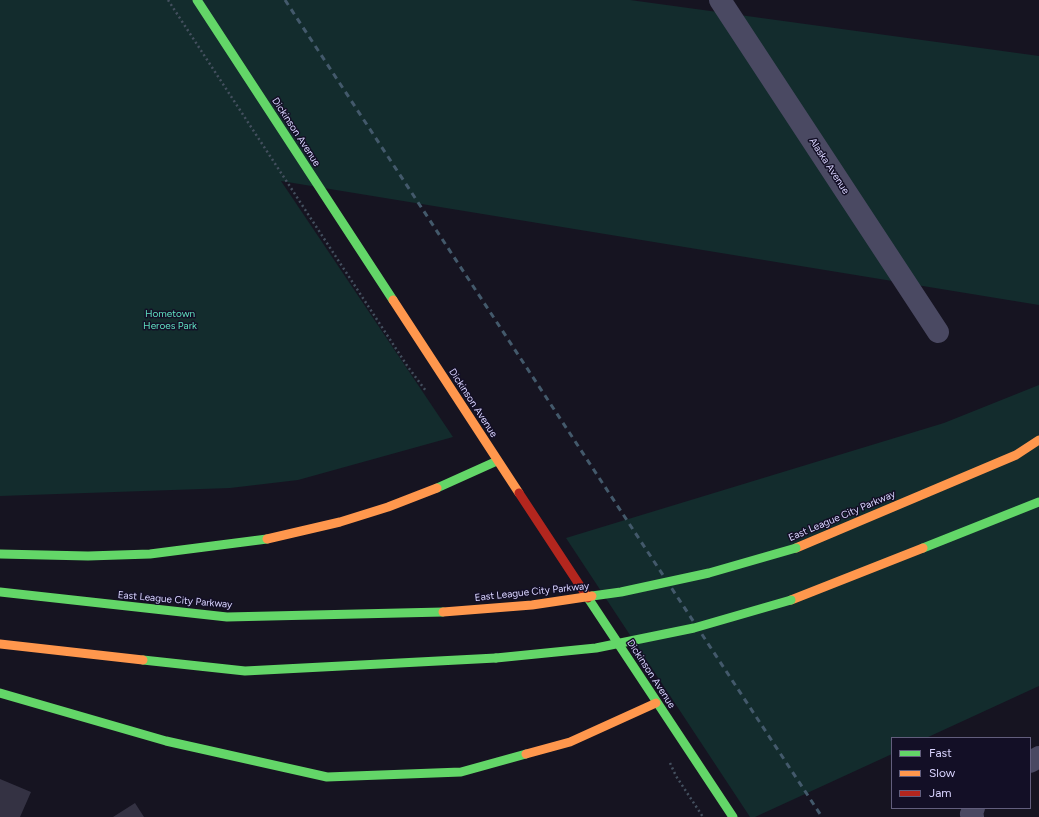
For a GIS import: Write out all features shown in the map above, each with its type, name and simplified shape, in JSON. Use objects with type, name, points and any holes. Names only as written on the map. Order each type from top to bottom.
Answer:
[{"type":"main road","name":"Dickinson Avenue","points":[[197,0],[656,703],[734,817]]},
{"type":"main road","name":"East League City Parkway","points":[[0,592],[227,618],[443,612],[532,605],[621,592],[709,573],[796,548],[1016,455],[1039,440]]},
{"type":"main road","points":[[0,554],[88,556],[142,554],[176,552],[263,540],[340,522],[388,507],[434,490],[497,460]]},
{"type":"main road","points":[[0,644],[245,671],[496,658],[596,648],[694,628],[791,600],[1039,502]]},
{"type":"main road","points":[[0,693],[166,741],[327,777],[460,772],[570,742],[613,724],[638,710],[656,703]]},
{"type":"street","name":"Alaska Avenue","points":[[720,0],[938,332]]},
{"type":"path","points":[[168,0],[408,367],[431,398]]},
{"type":"path","points":[[669,762],[676,776],[703,817]]},
{"type":"green space","name":"Hometown Heroes Park","points":[[0,0],[630,0],[1039,56],[1039,305],[281,181],[453,437],[298,480],[230,488],[0,496]]},
{"type":"green space","points":[[1039,385],[1039,686],[928,737],[891,737],[891,754],[755,817],[750,817],[566,538],[944,423]]},
{"type":"building","points":[[0,779],[31,792],[20,817],[0,817]]},
{"type":"building","points":[[135,803],[144,817],[113,817]]},
{"type":"railway","points":[[285,0],[822,817]]},
{"type":"traffic: fast","points":[[197,0],[393,300]]},
{"type":"traffic: fast","points":[[437,488],[497,461]]},
{"type":"traffic: fast","points":[[923,548],[1039,502]]},
{"type":"traffic: fast","points":[[0,554],[88,556],[150,554],[267,539]]},
{"type":"traffic: fast","points":[[592,596],[621,592],[709,573],[796,548]]},
{"type":"traffic: fast","points":[[0,592],[227,617],[443,612]]},
{"type":"traffic: fast","points":[[588,598],[733,817]]},
{"type":"traffic: fast","points":[[496,658],[596,648],[694,628],[791,600]]},
{"type":"traffic: fast","points":[[143,660],[245,671],[496,658]]},
{"type":"traffic: fast","points":[[0,693],[166,741],[327,777],[461,772],[526,754]]},
{"type":"traffic: slow","points":[[393,300],[519,493]]},
{"type":"traffic: slow","points":[[796,548],[1016,455],[1039,440]]},
{"type":"traffic: slow","points":[[267,539],[340,522],[388,507],[437,488]]},
{"type":"traffic: slow","points":[[791,600],[923,548]]},
{"type":"traffic: slow","points":[[443,612],[532,605],[592,596]]},
{"type":"traffic: slow","points":[[0,644],[143,660]]},
{"type":"traffic: slow","points":[[526,754],[570,742],[656,703]]},
{"type":"traffic: jam","points":[[519,493],[588,598]]}]
